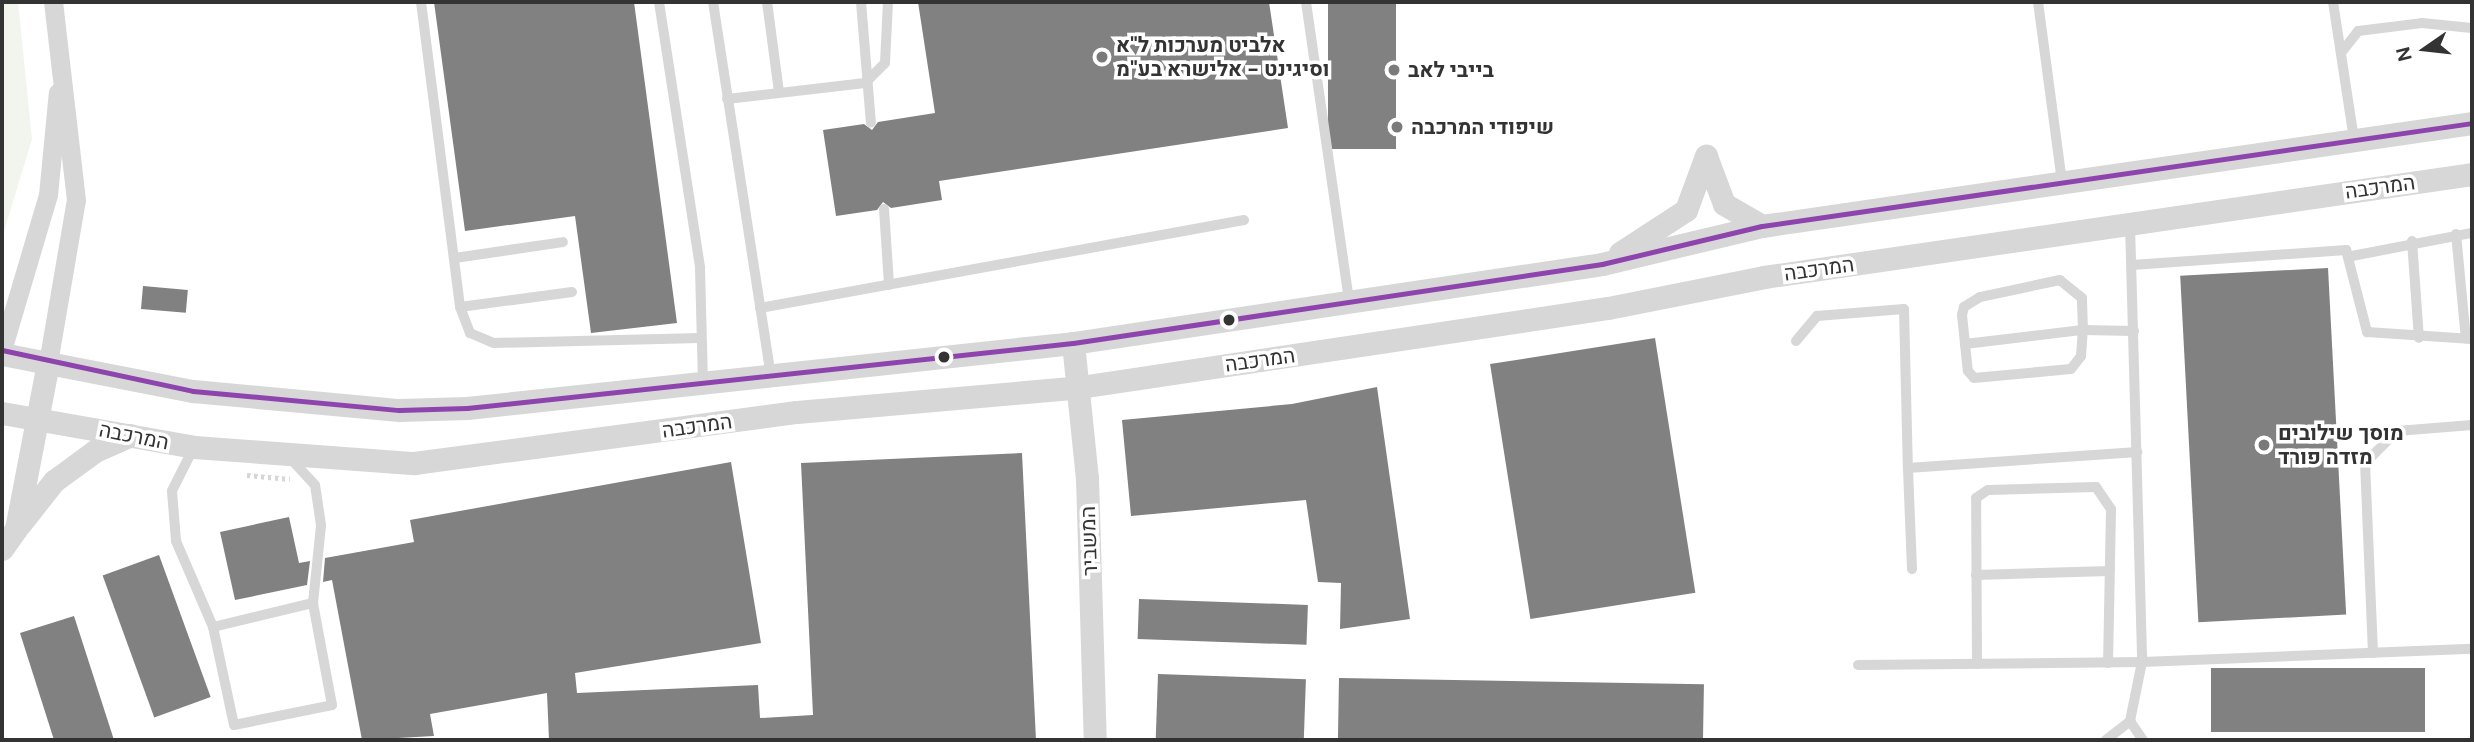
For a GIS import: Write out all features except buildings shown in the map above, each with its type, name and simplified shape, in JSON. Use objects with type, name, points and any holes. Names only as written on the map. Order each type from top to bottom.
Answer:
[{"type":"street","points":[[16,529],[42,419],[48,363],[76,200],[53,2]]},
{"type":"street","points":[[2,352],[48,195],[60,66]]},
{"type":"street","name":"המרכבה","points":[[2,352],[193,391],[399,410],[1073,343],[1602,264],[1762,226],[2472,123]]},
{"type":"street","points":[[1602,264],[1686,210],[1706,156],[1724,204],[1762,226]]},
{"type":"street","name":"המרכבה","points":[[2,413],[194,447],[289,458],[414,463],[797,412],[1080,387],[2130,224],[2472,174]]},
{"type":"street","name":"המשביר","points":[[1073,343],[1080,387],[1095,740]]},
{"type":"street","points":[[2,549],[54,481],[95,451],[131,435]]},
{"type":"lane","points":[[421,2],[460,307],[470,333],[494,343],[699,338]]},
{"type":"lane","points":[[659,2],[700,268],[699,338],[702,380]]},
{"type":"lane","points":[[713,2],[771,372]]},
{"type":"lane","points":[[767,2],[779,93]]},
{"type":"lane","points":[[861,2],[865,83],[871,123]]},
{"type":"lane","points":[[727,99],[865,83],[885,63],[888,2]]},
{"type":"lane","points":[[1306,2],[1349,302]]},
{"type":"lane","points":[[2038,2],[2062,183]]},
{"type":"lane","points":[[2333,2],[2354,141]]},
{"type":"lane","points":[[2341,53],[2358,31],[2422,23],[2472,29]]},
{"type":"lane","points":[[884,209],[889,285]]},
{"type":"lane","points":[[760,308],[1244,220]]},
{"type":"lane","points":[[2106,740],[2130,721],[2142,663],[2130,224]]},
{"type":"lane","points":[[2132,265],[2335,247],[2352,256],[2413,241],[2472,233]]},
{"type":"lane","points":[[2352,256],[2367,332],[2419,338],[2469,339],[2456,234]]},
{"type":"lane","points":[[2413,241],[2419,338]]},
{"type":"lane","points":[[455,258],[563,242]]},
{"type":"lane","points":[[2060,281],[2082,298],[2083,330],[2081,356],[2070,369],[1985,380],[1968,371],[1962,315],[1970,301],[2060,281]]},
{"type":"lane","points":[[460,307],[572,292]]},
{"type":"lane","points":[[1796,341],[1818,316],[1905,309],[1912,569]]},
{"type":"lane","points":[[1965,344],[2083,330],[2134,331]]},
{"type":"lane","points":[[2373,653],[2365,463],[2397,431],[2472,425]]},
{"type":"lane","points":[[194,447],[172,491],[176,541],[213,627],[234,725],[332,705],[313,603],[321,525],[315,485],[289,458]]},
{"type":"lane","points":[[1908,468],[2137,452]]},
{"type":"lane","points":[[1977,664],[1974,505],[1980,492],[2096,486],[2111,509],[2108,663]]},
{"type":"lane","points":[[1976,575],[2109,571]]},
{"type":"lane","points":[[213,627],[313,603]]},
{"type":"lane","points":[[1858,664],[2142,663],[2472,649]]},
{"type":"lane","points":[[2130,721],[2143,740]]},
{"type":"shaded area","points":[[2,2],[18,2],[32,139],[2,238]]},
{"type":"transit line","points":[[2,350],[193,391],[399,410],[467,408],[1073,343],[1602,264],[1762,226],[2472,123]]},
{"type":"place","name":"אלביט מערכות ל\"א וסיגינט - אלישרא בע\"מ","points":[[1102,57]]},
{"type":"place","name":"בייבי לאב","points":[[1394,70]]},
{"type":"place","name":"שיפודי המרכבה","points":[[1397,127]]},
{"type":"place","name":"מוסך שילובים מזדה פורד","points":[[2264,445]]}]
